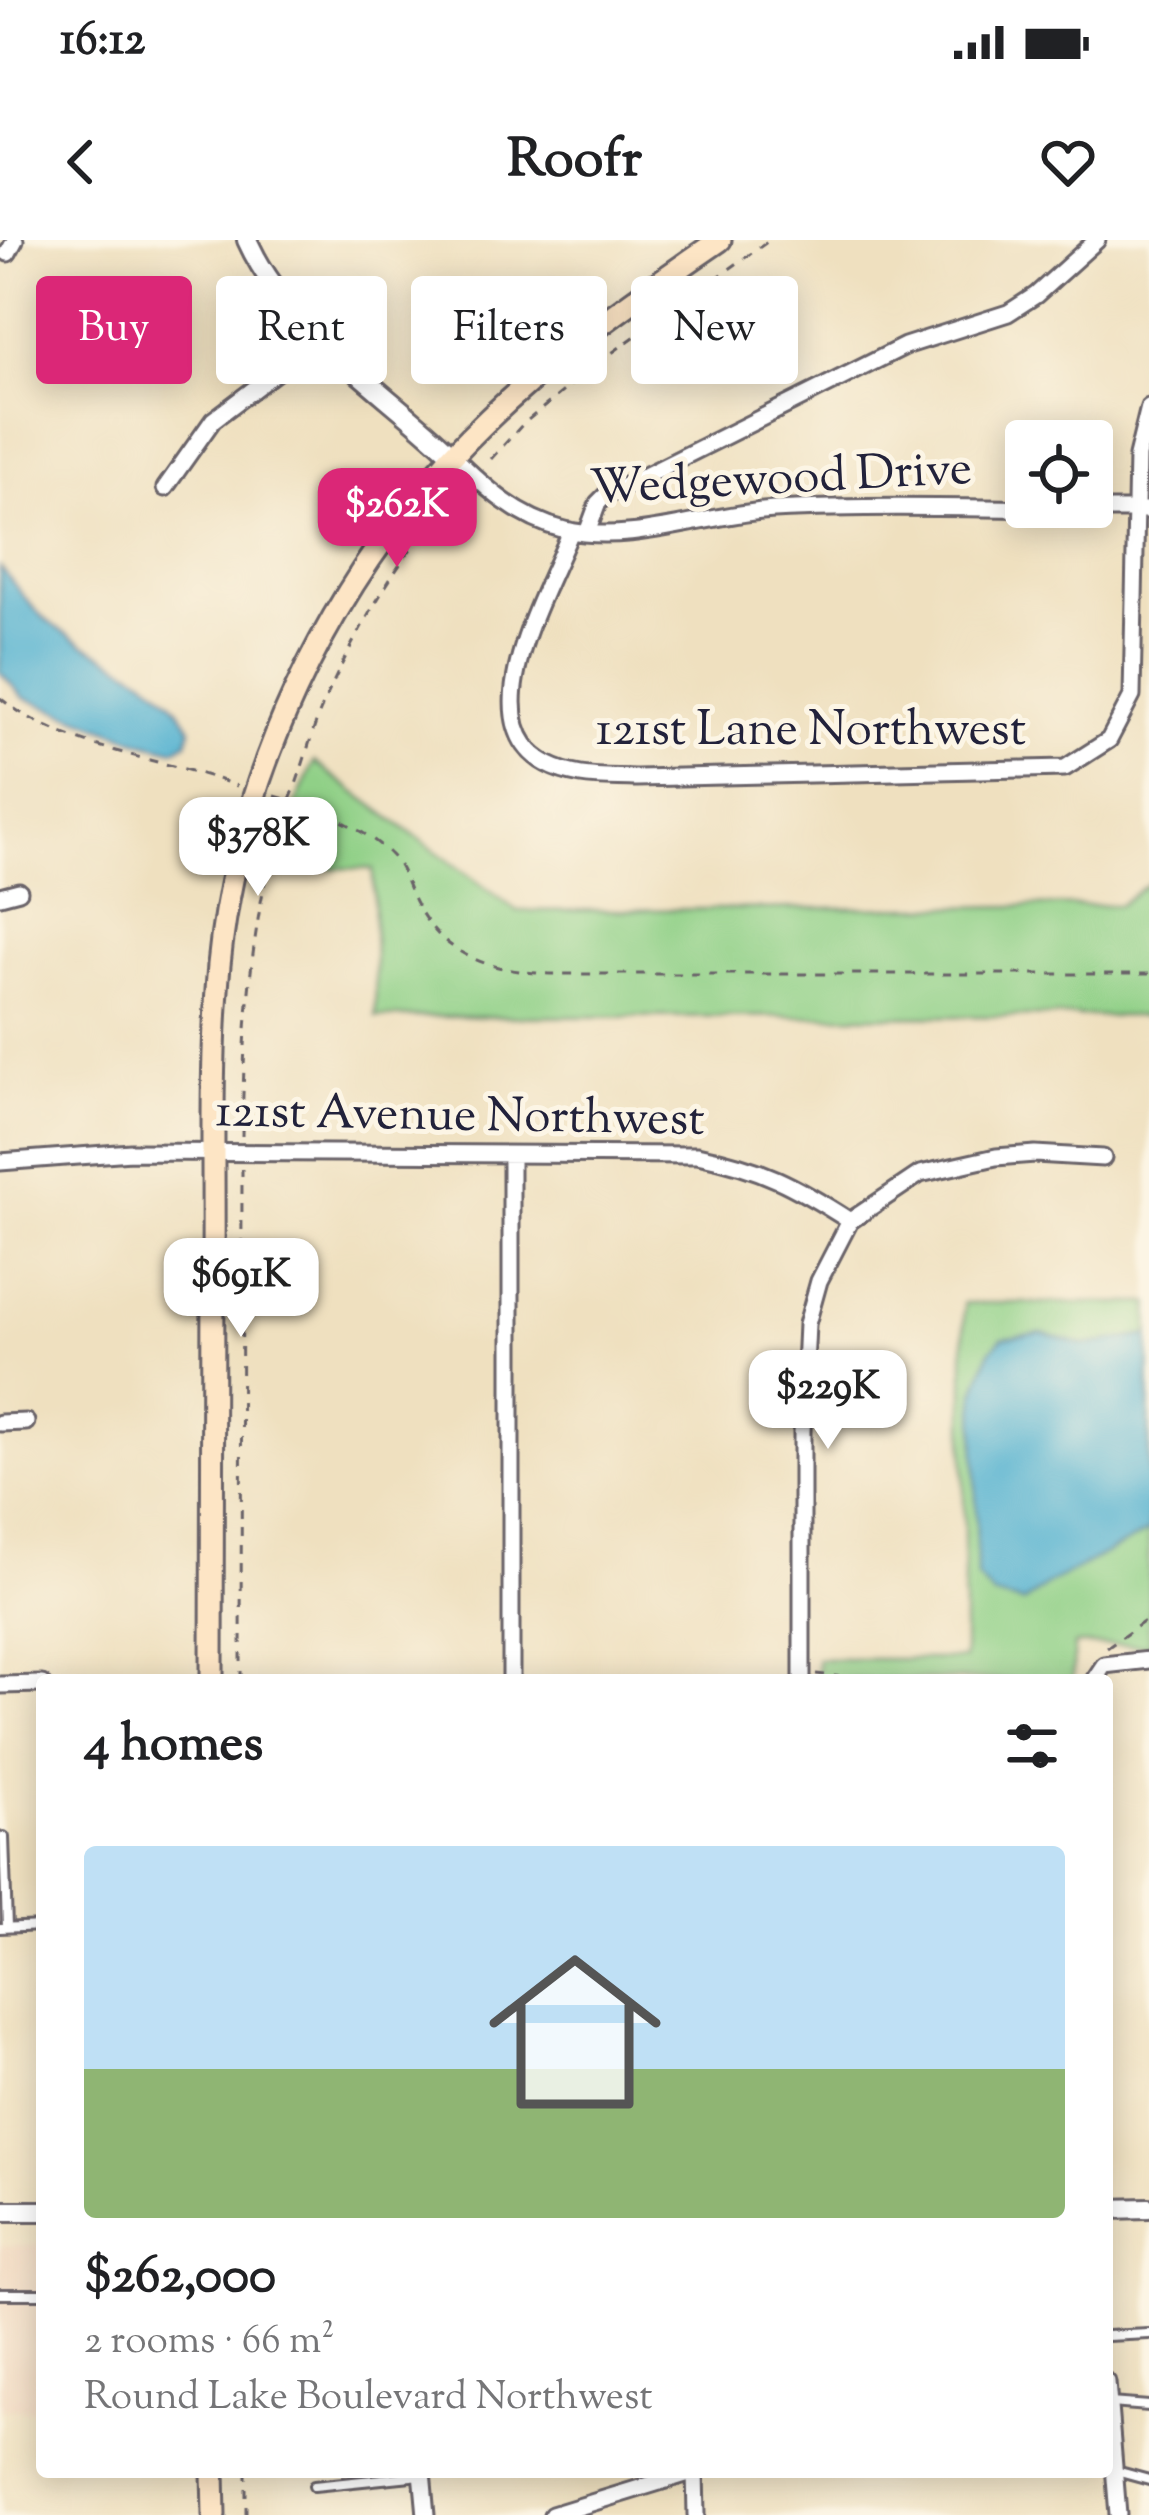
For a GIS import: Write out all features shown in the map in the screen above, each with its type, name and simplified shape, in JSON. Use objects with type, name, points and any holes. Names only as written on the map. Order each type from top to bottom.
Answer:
[{"type":"main road","points":[[212,1674],[217,1000],[227,903],[278,728],[355,583],[400,517],[452,455],[575,342],[720,240]]},
{"type":"main road","points":[[213,2478],[214,2515]]},
{"type":"street","name":"Wedgewood Drive","points":[[247,240],[270,276]]},
{"type":"street","points":[[579,532],[604,496],[905,346],[1008,313],[1036,295],[1097,240]]},
{"type":"street","points":[[165,488],[213,420],[261,384]]},
{"type":"street","name":"Wedgewood Drive","points":[[371,384],[514,509],[579,532],[649,530],[777,510],[1142,510]]},
{"type":"street","points":[[1142,510],[1137,456],[1149,407]]},
{"type":"street","name":"121st Lane Northwest","points":[[579,532],[514,666],[510,700],[516,727],[529,747],[550,765],[579,775],[637,778],[1044,771],[1065,768],[1096,750],[1119,726],[1132,696],[1142,510]]},
{"type":"street","points":[[0,896],[20,891]]},
{"type":"street","name":"121st Avenue Northwest","points":[[0,1162],[88,1154],[697,1155],[743,1164],[787,1181],[850,1221]]},
{"type":"street","points":[[511,1156],[512,1674]]},
{"type":"street","points":[[802,1674],[807,1324],[819,1281],[850,1221],[920,1174],[996,1157],[1103,1158]]},
{"type":"street","points":[[0,1423],[26,1423]]},
{"type":"street","points":[[1099,1672],[1149,1660]]},
{"type":"street","points":[[0,1684],[36,1684]]},
{"type":"street","points":[[1113,2209],[1149,2208]]},
{"type":"street","points":[[0,2211],[36,2211]]},
{"type":"street","points":[[1113,2457],[1118,2515]]},
{"type":"street","points":[[423,2478],[426,2515]]},
{"type":"street","points":[[553,2515],[673,2478]]},
{"type":"street","points":[[693,2478],[696,2515]]},
{"type":"lane","points":[[4,1837],[3,1928],[36,1926]]},
{"type":"lane","points":[[0,2294],[36,2294]]},
{"type":"lane","points":[[1113,2336],[1149,2334]]},
{"type":"lane","points":[[1113,2403],[1149,2406]]},
{"type":"lane","points":[[1114,2470],[1149,2480]]},
{"type":"lane","points":[[314,2486],[387,2478]]},
{"type":"path","points":[[490,459],[523,424],[614,350],[770,240]]},
{"type":"path","points":[[241,1674],[243,1035],[257,911],[274,842],[308,743],[345,660],[403,561],[456,493]]},
{"type":"path","points":[[0,698],[27,716],[74,736],[237,786]]},
{"type":"path","points":[[283,798],[380,845],[395,860],[431,929],[458,952],[496,969],[550,974],[1149,974]]},
{"type":"path","points":[[1099,1672],[1107,1646],[1149,1618]]},
{"type":"path","points":[[246,2478],[246,2515]]},
{"type":"shaded area","points":[[0,2245],[36,2245],[36,2410],[0,2410]]},
{"type":"green space","points":[[314,762],[517,911],[1119,905],[1149,883],[1149,1016],[376,1017],[373,869],[281,867],[292,812]]},
{"type":"green space","points":[[964,1303],[1149,1303],[1149,1645],[1074,1645],[1073,1674],[817,1674],[817,1659],[964,1659]]},
{"type":"water","points":[[0,567],[61,631],[162,692],[191,729],[187,742],[174,750],[142,742],[24,698],[0,672]]},
{"type":"water","points":[[1042,1333],[1084,1345],[1149,1335],[1149,1531],[1048,1584],[1023,1603],[994,1596],[977,1578],[975,1393],[990,1351],[1002,1338]]}]
